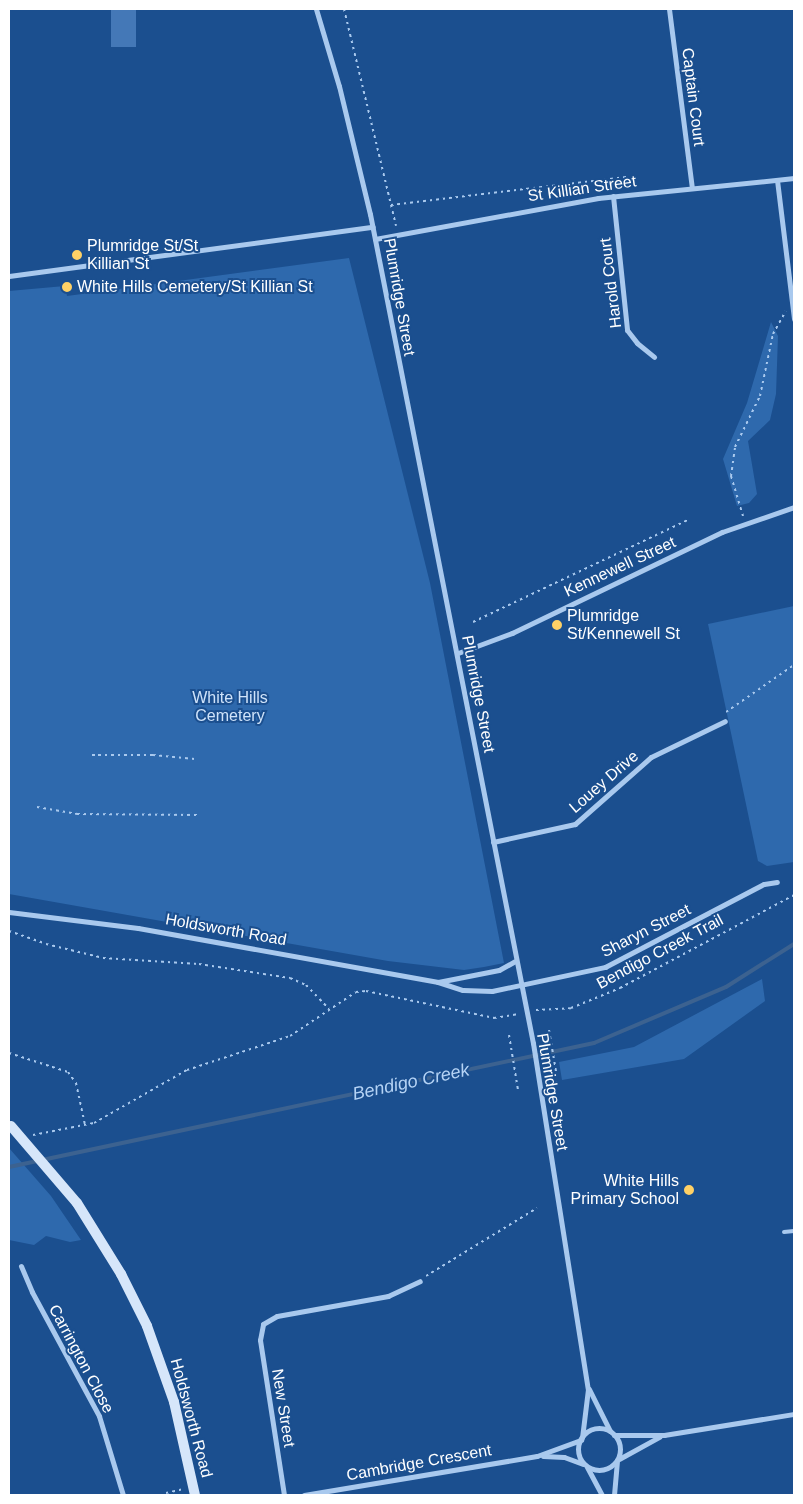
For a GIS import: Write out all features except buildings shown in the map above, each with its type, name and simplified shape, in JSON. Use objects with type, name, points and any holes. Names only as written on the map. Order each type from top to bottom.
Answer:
[{"type":"main road","name":"Holdsworth Road","points":[[10,1125],[77,1203],[117,1266],[147,1326],[174,1402],[195,1491]]},
{"type":"street","name":"Plumridge Street","points":[[316,9],[339,86],[373,227],[413,444],[458,653],[515,961],[533,1043],[588,1389],[582,1439]]},
{"type":"street","name":"Captain Court","points":[[669,9],[692,188]]},
{"type":"street","name":"St Killian Street","points":[[375,238],[613,196],[794,178]]},
{"type":"street","points":[[777,180],[794,319]]},
{"type":"street","name":"Harold Court","points":[[613,196],[627,330],[637,344],[654,357]]},
{"type":"street","points":[[9,276],[373,227]]},
{"type":"street","name":"Kennewell Street","points":[[458,653],[512,633],[745,523],[794,508]]},
{"type":"street","name":"Louey Drive","points":[[493,842],[575,824],[651,757],[725,721]]},
{"type":"street","name":"Sharyn Street","points":[[520,986],[611,965],[764,884],[777,882]]},
{"type":"street","name":"Holdsworth Road","points":[[9,912],[129,927],[438,982],[476,992],[520,986]]},
{"type":"street","name":"Holdsworth Road","points":[[438,982],[499,970],[515,961]]},
{"type":"street","name":"Carrington Close","points":[[21,1266],[32,1292],[99,1416],[123,1495]]},
{"type":"street","name":"New Street","points":[[284,1495],[260,1340],[263,1324],[277,1316],[388,1296],[420,1281]]},
{"type":"street","name":"Plumridge Street","points":[[588,1389],[612,1434]]},
{"type":"street","points":[[602,1495],[578,1452],[582,1439],[596,1429],[612,1434],[664,1435],[794,1414]]},
{"type":"street","points":[[612,1434],[620,1446],[614,1495]]},
{"type":"street","points":[[586,1465],[605,1469],[618,1459],[664,1435]]},
{"type":"street","name":"Cambridge Crescent","points":[[304,1495],[537,1456],[582,1439]]},
{"type":"street","name":"Cambridge Crescent","points":[[537,1456],[564,1457],[586,1465]]},
{"type":"lane","points":[[784,1232],[794,1231]]},
{"type":"path","points":[[344,9],[396,226]]},
{"type":"path","points":[[391,205],[626,177]]},
{"type":"path","points":[[745,523],[731,476],[735,447],[760,396],[773,334],[784,312],[793,309]]},
{"type":"path","points":[[473,622],[688,520]]},
{"type":"path","points":[[726,712],[794,665]]},
{"type":"path","points":[[92,755],[153,754],[195,759]]},
{"type":"path","points":[[37,807],[77,814],[197,814]]},
{"type":"path","name":"Bendigo Creek Trail","points":[[531,1011],[571,1008],[620,988],[794,895]]},
{"type":"path","points":[[9,930],[46,944],[103,958],[199,964],[290,978],[306,985],[329,1009]]},
{"type":"path","points":[[25,1136],[85,1125],[126,1106],[187,1070],[290,1036],[356,992],[366,991],[494,1018],[519,1014]]},
{"type":"path","points":[[549,1030],[558,1082]]},
{"type":"path","points":[[509,1035],[518,1090]]},
{"type":"path","points":[[9,1054],[68,1072],[76,1084],[85,1125]]},
{"type":"path","points":[[420,1281],[537,1208]]},
{"type":"path","points":[[166,1493],[195,1491]]},
{"type":"green space","name":"White Hills Cemetery","points":[[349,258],[430,583],[504,963],[464,970],[388,961],[9,894],[9,291],[65,286],[67,296]]},
{"type":"green space","points":[[771,322],[778,336],[776,394],[770,420],[748,441],[757,494],[749,503],[737,506],[723,459],[747,403]]},
{"type":"green space","points":[[794,606],[794,862],[767,866],[758,861],[708,624]]},
{"type":"green space","points":[[762,979],[765,1001],[684,1059],[562,1080],[559,1062],[634,1047]]},
{"type":"green space","points":[[9,1148],[51,1196],[81,1240],[70,1242],[46,1236],[34,1245],[9,1240]]},
{"type":"waterway","name":"Bendigo Creek","points":[[9,1167],[594,1043],[726,987],[794,944]]},
{"type":"place","name":"Plumridge St/St Killian St","points":[[77,255]]},
{"type":"place","name":"White Hills Cemetery/St Killian St","points":[[67,287]]},
{"type":"place","name":"Plumridge St/Kennewell St","points":[[557,625]]},
{"type":"place","name":"White Hills Primary School","points":[[689,1190]]}]
